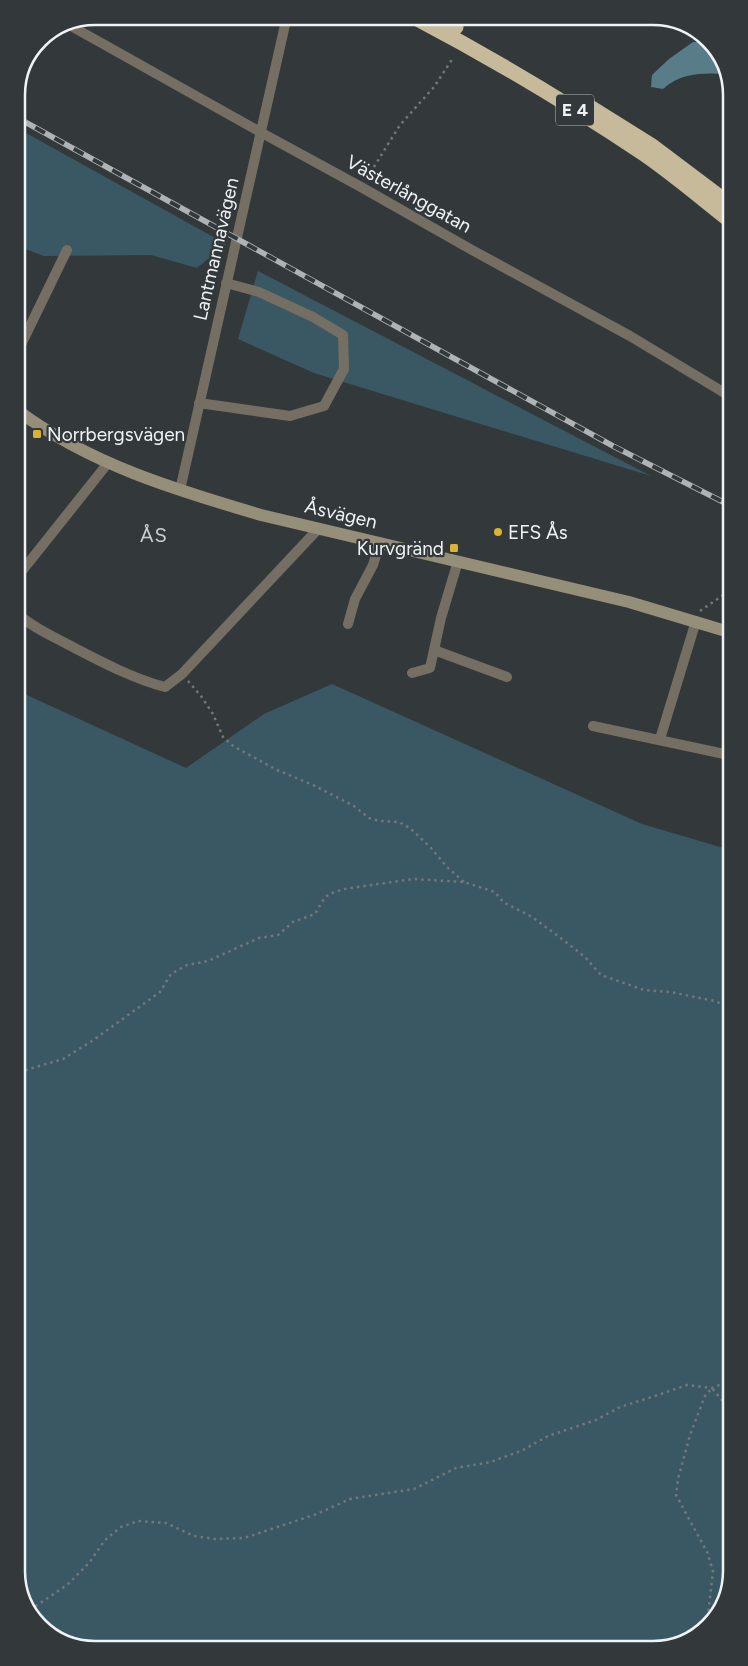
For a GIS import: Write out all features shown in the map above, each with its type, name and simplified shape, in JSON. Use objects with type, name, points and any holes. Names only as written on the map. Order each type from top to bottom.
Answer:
[{"type":"highway","name":"E 4","points":[[429,25],[475,49],[645,155],[723,215]]},
{"type":"highway","name":"E 4","points":[[452,25],[483,42],[651,145],[723,199]]},
{"type":"street","name":"Lantmannavägen","points":[[180,490],[226,283],[262,134],[285,25]]},
{"type":"street","name":"Västerlånggatan","points":[[75,28],[262,134],[362,187],[472,250],[630,336],[723,392]]},
{"type":"street","points":[[25,337],[67,250]]},
{"type":"street","points":[[199,403],[290,416],[324,406],[344,369],[344,335],[313,317],[258,292],[226,283]]},
{"type":"street","name":"Åsvägen","points":[[25,416],[74,446],[108,463],[180,490],[261,515],[629,602],[723,630]]},
{"type":"street","points":[[25,567],[108,463]]},
{"type":"street","points":[[25,620],[85,654],[150,683],[165,687],[182,674],[318,528]]},
{"type":"street","points":[[348,624],[355,599],[373,565],[380,542]]},
{"type":"street","points":[[412,673],[430,668],[441,618],[458,561]]},
{"type":"street","points":[[660,739],[696,621]]},
{"type":"street","points":[[434,650],[507,677]]},
{"type":"street","points":[[593,726],[660,739],[723,755]]},
{"type":"path","points":[[362,187],[400,126],[434,87],[453,58]]},
{"type":"path","points":[[696,621],[700,610],[723,595]]},
{"type":"path","points":[[182,674],[201,696],[213,714],[223,737],[233,746],[277,770],[313,785],[354,806],[369,818],[379,821],[399,822],[410,828],[431,848],[447,868],[464,882]]},
{"type":"path","points":[[25,1071],[63,1059],[92,1041],[160,992],[171,974],[187,965],[208,961],[259,938],[278,935],[293,922],[315,914],[325,897],[332,893],[344,889],[413,879],[464,882],[495,892],[503,902],[532,917],[585,958],[602,975],[644,990],[670,992],[715,1001],[723,1005]]},
{"type":"path","points":[[708,1614],[713,1571],[706,1552],[676,1495],[678,1479],[690,1435],[705,1396],[712,1388],[723,1383]]},
{"type":"path","points":[[35,1607],[66,1585],[89,1563],[105,1540],[121,1527],[138,1521],[166,1523],[194,1536],[216,1539],[244,1538],[317,1514],[350,1499],[414,1489],[456,1468],[491,1462],[523,1450],[548,1436],[596,1420],[620,1408],[687,1385],[712,1388],[723,1401]]},
{"type":"shaded area","points":[[693,42],[699,42],[711,56],[719,74],[694,75],[678,79],[663,89],[651,87],[652,75],[669,59]]},
{"type":"shaded area","points":[[25,132],[226,244],[197,268],[151,255],[44,256],[25,249]]},
{"type":"shaded area","points":[[258,271],[651,476],[314,373],[238,339]]},
{"type":"shaded area","points":[[332,684],[642,824],[723,848],[723,1571],[716,1602],[706,1617],[688,1632],[676,1637],[653,1641],[90,1641],[72,1637],[52,1627],[45,1621],[32,1602],[26,1585],[25,1571],[25,694],[186,768],[264,714]]},
{"type":"railway","points":[[25,122],[613,446],[723,502]]},
{"type":"place","name":"Norrbergsvägen","points":[[37,434]]},
{"type":"place","name":"EFS Ås","points":[[498,532]]},
{"type":"place","name":"Kurvgränd","points":[[454,548]]},
{"type":"district","name":"ÅS","points":[[154,535]]}]
